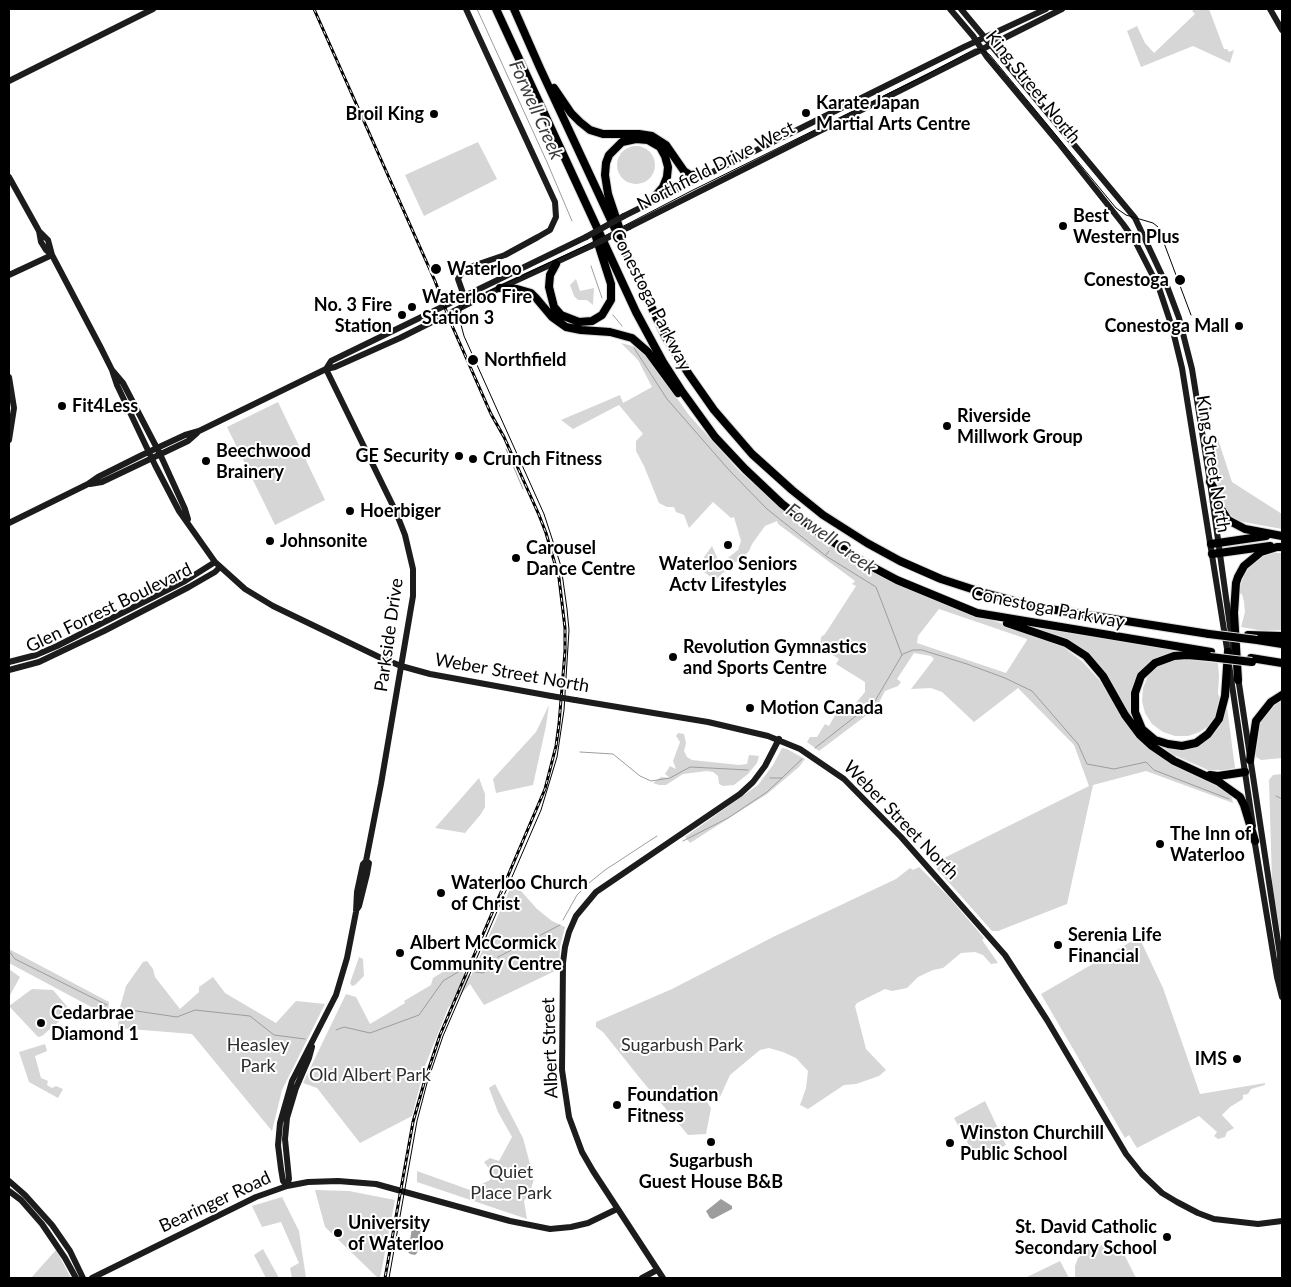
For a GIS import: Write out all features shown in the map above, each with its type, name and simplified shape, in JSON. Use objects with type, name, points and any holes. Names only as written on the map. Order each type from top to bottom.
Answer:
[{"type":"highway","name":"Conestoga Parkway","points":[[496,9],[636,312],[663,362],[715,437],[782,504],[818,532],[863,562],[897,580],[977,613],[1211,655],[1282,663]]},
{"type":"highway","name":"Conestoga Parkway","points":[[514,9],[665,336],[714,410],[752,454],[792,490],[823,515],[900,561],[941,579],[981,592],[1054,610],[1282,644]]},
{"type":"highway","points":[[540,68],[571,113],[590,130],[603,134],[652,136],[666,145],[684,171],[690,175],[706,174]]},
{"type":"highway","points":[[633,269],[608,194],[605,175],[609,154],[622,142],[636,138],[648,140],[660,147],[665,156],[668,167],[667,177],[663,187],[653,196],[650,202]]},
{"type":"highway","points":[[556,264],[550,275],[549,287],[554,307],[562,315],[579,322],[592,321],[602,315],[611,300],[611,284],[580,192]]},
{"type":"highway","points":[[500,288],[517,289],[531,293],[552,317],[566,327],[625,335],[638,342],[648,352],[690,410],[704,422]]},
{"type":"highway","points":[[1210,482],[1216,490],[1220,508],[1228,520],[1245,529],[1280,536]]},
{"type":"highway","points":[[1214,544],[1253,537],[1280,536]]},
{"type":"highway","points":[[1216,553],[1263,546],[1279,547]]},
{"type":"highway","points":[[1238,680],[1234,613],[1236,583],[1249,560],[1260,552],[1279,547]]},
{"type":"highway","points":[[977,613],[1066,643],[1086,656],[1103,676],[1125,715],[1140,734],[1164,755],[1219,782],[1240,797],[1255,841]]},
{"type":"highway","points":[[1209,634],[1282,636]]},
{"type":"highway","points":[[1211,655],[1187,654],[1174,656],[1155,663],[1141,676],[1135,693],[1135,712],[1142,728],[1155,740],[1182,746],[1196,743],[1208,734],[1220,719],[1225,696],[1228,652]]},
{"type":"highway","points":[[1250,760],[1256,721],[1271,702],[1282,695]]},
{"type":"highway","points":[[1193,770],[1218,776],[1244,772]]},
{"type":"main road","points":[[9,81],[153,9]]},
{"type":"main road","points":[[464,296],[458,279],[464,268],[505,254],[538,237],[550,230],[556,217],[556,208],[551,193],[466,9]]},
{"type":"main road","name":"King Street North","points":[[950,9],[1131,235],[1159,288],[1178,350],[1216,553],[1238,680],[1280,956],[1282,995]]},
{"type":"main road","name":"King Street North","points":[[961,9],[1135,218],[1150,247],[1173,301],[1188,352],[1210,482],[1214,544]]},
{"type":"main road","name":"Northfield Drive West","points":[[326,369],[331,361],[586,237],[650,202],[976,41],[1046,9]]},
{"type":"main road","name":"Northfield Drive West","points":[[9,523],[88,484],[102,482],[158,451],[188,441],[199,432],[326,369],[335,367],[438,320],[500,288],[556,264],[1062,9]]},
{"type":"main road","points":[[1270,9],[1282,30]]},
{"type":"main road","name":"Weber Street North","points":[[9,177],[39,231],[48,240],[52,254],[112,370],[117,385],[150,455],[179,511],[217,565],[245,589],[273,606],[364,651],[401,666],[430,674],[718,724],[754,732],[800,749],[844,779],[901,837],[992,938],[1028,988],[1126,1154],[1142,1174],[1162,1193],[1198,1213],[1214,1219],[1258,1224],[1282,1221]]},
{"type":"main road","points":[[9,274],[52,254]]},
{"type":"main road","points":[[433,311],[438,320]]},
{"type":"main road","points":[[383,336],[387,340],[392,341]]},
{"type":"main road","points":[[1178,350],[1188,352]]},
{"type":"main road","name":"Parkside Drive","points":[[287,1186],[283,1182],[278,1145],[280,1123],[292,1081],[336,995],[347,958],[413,596],[413,570],[410,551],[396,512],[326,369]]},
{"type":"main road","name":"Weber Street North","points":[[112,370],[123,382],[158,451],[185,509],[189,523]]},
{"type":"main road","points":[[9,377],[14,408],[9,440]]},
{"type":"main road","name":"King Street North","points":[[1216,553],[1244,772],[1277,977],[1282,995]]},
{"type":"main road","name":"Glen Forrest Boulevard","points":[[9,662],[36,655],[57,646],[217,565]]},
{"type":"main road","name":"Glen Forrest Boulevard","points":[[9,670],[39,662],[104,631],[215,572],[217,565]]},
{"type":"main road","name":"Albert Street","points":[[663,1278],[582,1152],[573,1130],[565,1100],[562,1070],[564,963],[569,932],[583,906],[596,892],[740,794],[753,782],[765,766],[778,740]]},
{"type":"main road","points":[[9,1181],[25,1195],[52,1225],[70,1251],[83,1278]]},
{"type":"main road","name":"Bearinger Road","points":[[92,1278],[245,1202],[287,1186],[323,1181],[376,1184],[510,1221],[550,1229],[588,1223],[617,1209]]},
{"type":"main road","points":[[9,1190],[21,1200],[42,1224],[76,1278]]},
{"type":"main road","points":[[642,1278],[657,1270]]},
{"type":"green space","points":[[1195,9],[1209,9],[1224,49],[1227,49],[1229,52],[1234,50],[1230,63],[1193,46],[1141,67],[1127,31],[1137,26],[1145,43],[1154,53],[1195,14],[1192,11]]},
{"type":"green space","points":[[478,142],[497,179],[424,216],[405,175]]},
{"type":"green space","points":[[636,146],[650,151],[655,165],[650,179],[636,184],[622,179],[617,165],[622,151]]},
{"type":"green space","points":[[576,279],[580,291],[594,288],[593,305],[587,300],[578,300],[574,296],[570,285]]},
{"type":"green space","points":[[621,343],[636,347],[647,356],[689,415],[740,472],[820,539],[885,579],[942,603],[1058,643],[1083,662],[1100,681],[1130,728],[1146,746],[1169,763],[1231,793],[1233,803],[1146,771],[1093,785],[1067,904],[998,931],[992,931],[937,869],[936,862],[1089,786],[1074,745],[1018,688],[974,722],[942,692],[931,688],[911,689],[934,659],[931,656],[914,653],[897,679],[901,682],[898,686],[885,691],[876,708],[819,751],[807,742],[810,737],[817,737],[825,724],[829,726],[840,706],[855,704],[865,692],[865,682],[836,664],[839,659],[820,647],[821,637],[825,634],[856,586],[852,584],[855,581],[778,524],[777,521],[765,526],[749,551],[715,580],[697,567],[712,546],[720,564],[738,550],[741,541],[734,517],[731,518],[713,502],[689,528],[684,515],[676,512],[674,507],[667,507],[659,503],[636,451],[636,441],[643,434],[619,405],[573,429],[561,420],[620,395],[623,403],[652,387],[638,360]],"holes":[[[939,609],[1027,639],[1006,673],[917,643],[918,636]]]},
{"type":"green space","points":[[278,402],[325,500],[275,525],[227,427]]},
{"type":"green space","points":[[1207,436],[1217,436],[1232,482],[1282,514],[1282,529],[1238,521],[1225,511]]},
{"type":"green space","points":[[1274,553],[1282,553],[1282,630],[1264,631],[1241,627],[1245,612],[1242,594],[1238,593],[1244,575],[1251,565],[1262,557]]},
{"type":"green space","points":[[1037,628],[1178,650],[1177,653],[1157,658],[1145,668],[1137,679],[1138,728],[1089,657],[1036,630]]},
{"type":"green space","points":[[1181,659],[1218,663],[1218,694],[1221,700],[1218,713],[1211,724],[1200,732],[1188,736],[1175,736],[1163,732],[1152,724],[1145,713],[1142,701],[1143,688],[1148,676],[1157,666],[1168,660]]},
{"type":"green space","points":[[1282,701],[1282,758],[1261,760],[1256,757],[1256,733],[1261,720],[1275,705]]},
{"type":"green space","points":[[549,705],[533,785],[496,793],[493,779],[536,732]]},
{"type":"green space","points":[[1227,707],[1235,768],[1208,770],[1174,755],[1153,741],[1198,744],[1219,727]]},
{"type":"green space","points":[[678,733],[684,734],[686,743],[684,751],[687,757],[692,760],[739,765],[747,764],[749,755],[759,756],[757,763],[748,774],[734,785],[723,786],[719,784],[718,776],[713,772],[707,771],[683,774],[666,785],[653,783],[661,777],[670,778],[665,774],[670,766],[676,769],[673,761],[680,742],[676,736]]},
{"type":"green space","points":[[782,748],[805,759],[799,767],[767,794],[690,843],[685,837],[758,785],[773,765]]},
{"type":"green space","points":[[1282,774],[1282,944],[1272,882],[1269,780],[1273,775]]},
{"type":"green space","points":[[479,778],[485,794],[485,807],[465,833],[435,828]]},
{"type":"green space","name":"Sugarbush Park","points":[[919,867],[948,896],[984,938],[982,940],[998,963],[991,964],[983,955],[975,952],[961,953],[943,968],[933,970],[918,977],[907,988],[892,991],[885,989],[857,1003],[855,1006],[866,1049],[886,1070],[879,1076],[856,1084],[844,1085],[808,1109],[800,1105],[806,1088],[808,1071],[796,1058],[783,1052],[769,1048],[760,1050],[730,1075],[720,1097],[705,1099],[711,1108],[706,1134],[688,1135],[603,1032],[596,1027],[596,1022],[672,989],[775,936],[896,879],[910,868],[913,870]]},
{"type":"green space","name":"Old Albert Park","points":[[513,882],[537,909],[552,921],[565,927],[560,946],[559,969],[484,1005],[470,984],[448,1008],[425,1066],[412,1116],[360,1143],[317,1088],[303,1083],[346,994],[356,997],[370,1024],[431,985],[433,978],[454,965],[460,968],[462,972],[471,976]]},
{"type":"green space","points":[[1139,937],[1163,988],[1200,1094],[1265,1083],[1265,1085],[1251,1089],[1248,1094],[1243,1095],[1243,1099],[1230,1107],[1222,1115],[1234,1128],[1227,1132],[1225,1137],[1218,1139],[1214,1136],[1217,1132],[1199,1116],[1137,1148],[1129,1135],[1125,1138],[1041,994]]},
{"type":"green space","points":[[9,949],[109,1002],[108,1016],[9,963]]},
{"type":"green space","points":[[359,957],[363,959],[364,976],[352,986],[350,983]]},
{"type":"green space","name":"Heasley Park","points":[[147,961],[153,969],[155,977],[180,1009],[199,992],[199,987],[213,977],[225,993],[276,1023],[296,1001],[325,1004],[282,1090],[272,1131],[192,1034],[118,1028],[119,1011],[126,986],[143,962]]},
{"type":"green space","points":[[9,969],[20,977],[9,997]]},
{"type":"green space","name":"Cedarbrae Diamond 1","points":[[32,989],[53,990],[71,1011],[42,1036],[38,1037],[9,1006]]},
{"type":"green space","points":[[45,1044],[47,1051],[35,1056],[41,1078],[48,1081],[47,1085],[52,1088],[56,1086],[63,1089],[58,1098],[29,1082],[19,1052]]},
{"type":"green space","name":"Quiet Place Park","points":[[495,1084],[523,1138],[534,1179],[530,1192],[524,1201],[527,1219],[417,1182],[417,1171],[470,1190],[490,1180],[493,1174],[484,1162],[490,1158],[499,1161],[512,1137],[498,1112],[489,1088]]},
{"type":"green space","points":[[985,1101],[1006,1145],[977,1160],[954,1118]]},
{"type":"green space","points":[[315,1190],[349,1191],[395,1200],[380,1278],[325,1227]]},
{"type":"green space","points":[[282,1197],[299,1231],[306,1278],[292,1278],[290,1268],[299,1263],[281,1222],[262,1227],[252,1206]]},
{"type":"green space","points":[[1119,1244],[1136,1278],[1075,1278],[1075,1266],[1078,1258],[1088,1249],[1104,1245],[1116,1248]]},
{"type":"green space","points":[[263,1249],[279,1278],[266,1278],[254,1255]]},
{"type":"green space","points":[[56,1250],[71,1278],[31,1278]]},
{"type":"green space","points":[[1060,1261],[1069,1278],[1025,1278]]},
{"type":"shaded area","points":[[721,1199],[732,1206],[732,1209],[713,1219],[710,1218],[706,1211]]},
{"type":"shaded area","points":[[415,1226],[421,1229],[415,1255],[408,1252],[412,1228]]},
{"type":"waterway","name":"Forwell Creek","points":[[477,9],[572,221]]},
{"type":"waterway","name":"Forwell Creek","points":[[591,266],[602,298]]},
{"type":"waterway","name":"Forwell Creek","points":[[613,315],[622,326]]},
{"type":"waterway","name":"Forwell Creek","points":[[634,348],[667,399],[729,470],[767,509],[826,556],[876,587],[902,655]]},
{"type":"waterway","points":[[506,449],[523,489]]},
{"type":"waterway","name":"Forwell Creek","points":[[826,555],[829,551]]},
{"type":"waterway","name":"Forwell Creek","points":[[903,654],[913,650],[922,650],[1005,678],[1032,691],[1078,744],[1087,764],[1114,769],[1146,762],[1154,770],[1229,799]]},
{"type":"waterway","points":[[815,748],[875,701],[902,655]]},
{"type":"waterway","points":[[580,752],[613,754],[640,776],[651,781],[670,778],[690,767],[748,770]]},
{"type":"waterway","points":[[683,841],[728,818],[767,792],[802,759]]},
{"type":"waterway","points":[[770,778],[782,778]]},
{"type":"waterway","name":"Forwell Creek","points":[[1276,796],[1282,799]]},
{"type":"waterway","points":[[563,920],[577,895],[589,883],[605,870],[657,836]]},
{"type":"waterway","points":[[475,972],[483,973],[490,969],[498,957],[560,925]]},
{"type":"waterway","points":[[9,951],[15,959],[107,1005]]},
{"type":"waterway","points":[[336,1030],[344,1027],[370,1033],[419,1015],[443,981],[463,969]]},
{"type":"waterway","points":[[123,1009],[177,1017],[195,1010],[250,1016],[274,1035],[305,1039]]},
{"type":"tram line","points":[[389,1278],[417,1121],[427,1083],[443,1036],[541,810],[557,757],[564,710],[569,630],[561,566],[544,514],[464,336],[460,321],[461,310],[464,305],[470,300],[589,244],[975,49],[982,50],[990,55],[1116,208],[1126,215],[1153,223],[1158,227],[1191,315]]},
{"type":"railway","points":[[314,9],[435,281],[450,321],[491,414],[504,437],[539,515],[559,578],[565,628],[559,724],[556,746],[545,789],[440,1035],[424,1083],[413,1122],[385,1278]]},
{"type":"place","name":"Karate Japan Martial Arts Centre","points":[[806,113]]},
{"type":"place","name":"Broil King","points":[[434,114]]},
{"type":"place","name":"Best Western Plus","points":[[1063,226]]},
{"type":"place","name":"Waterloo","points":[[436,269]]},
{"type":"place","name":"Conestoga","points":[[1180,280]]},
{"type":"place","name":"Waterloo Fire Station 3","points":[[412,307]]},
{"type":"place","name":"No. 3 Fire Station","points":[[402,315]]},
{"type":"place","name":"Conestoga Mall","points":[[1239,326]]},
{"type":"place","name":"Northfield","points":[[473,360]]},
{"type":"place","name":"Fit4Less","points":[[62,406]]},
{"type":"place","name":"Riverside Millwork Group","points":[[947,426]]},
{"type":"place","name":"GE Security","points":[[459,456]]},
{"type":"place","name":"Crunch Fitness","points":[[473,459]]},
{"type":"place","name":"Beechwood Brainery","points":[[206,461]]},
{"type":"place","name":"Hoerbiger","points":[[350,511]]},
{"type":"place","name":"Johnsonite","points":[[270,541]]},
{"type":"place","name":"Waterloo Seniors Actv Lifestyles","points":[[728,545]]},
{"type":"place","name":"Carousel Dance Centre","points":[[516,558]]},
{"type":"place","name":"Revolution Gymnastics and Sports Centre","points":[[673,657]]},
{"type":"place","name":"Motion Canada","points":[[750,708]]},
{"type":"place","name":"The Inn of Waterloo","points":[[1160,844]]},
{"type":"place","name":"Waterloo Church of Christ","points":[[441,893]]},
{"type":"place","name":"Serenia Life Financial","points":[[1058,945]]},
{"type":"place","name":"Albert McCormick Community Centre","points":[[400,953]]},
{"type":"place","name":"Cedarbrae Diamond 1","points":[[41,1023]]},
{"type":"place","name":"IMS","points":[[1237,1059]]},
{"type":"place","name":"Foundation Fitness","points":[[617,1105]]},
{"type":"place","name":"Sugarbush Guest House B&B","points":[[711,1142]]},
{"type":"place","name":"Winston Churchill Public School","points":[[950,1143]]},
{"type":"place","name":"University of Waterloo","points":[[338,1233]]},
{"type":"place","name":"St. David Catholic Secondary School","points":[[1167,1237]]}]
